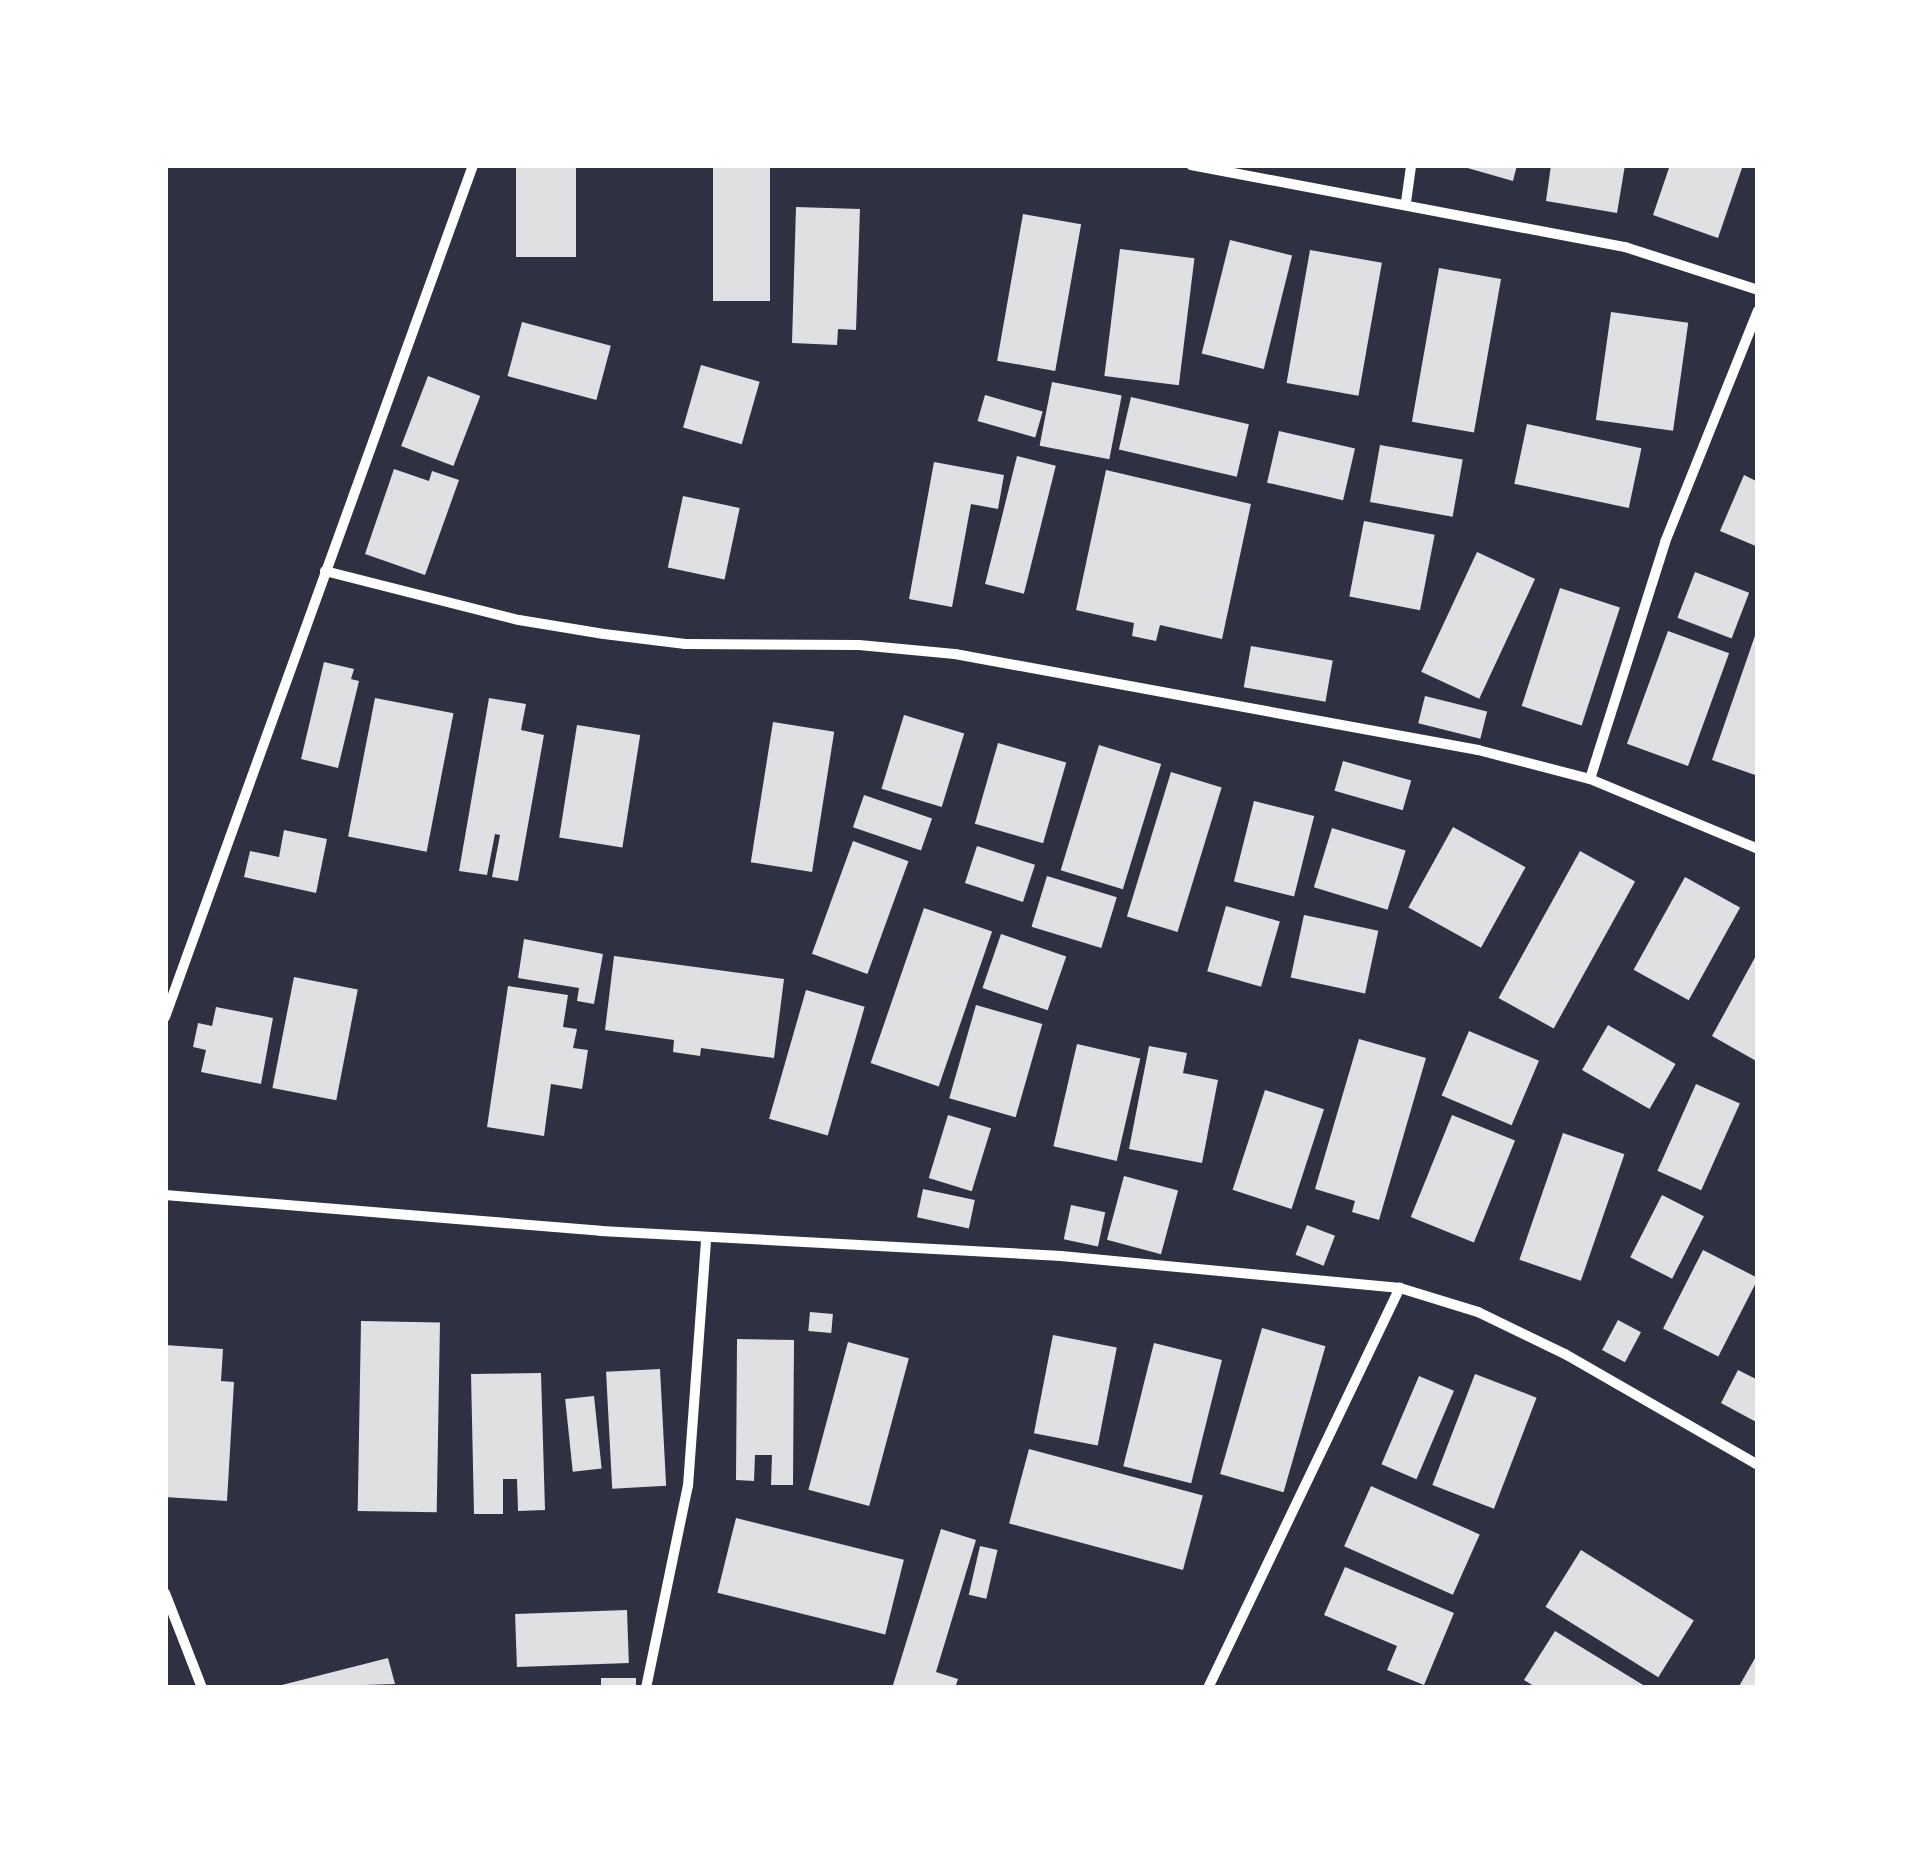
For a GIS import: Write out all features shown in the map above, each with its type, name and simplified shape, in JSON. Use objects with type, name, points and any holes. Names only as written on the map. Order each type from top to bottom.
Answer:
[{"type":"street","points":[[165,1017],[473,165]]},
{"type":"street","points":[[1190,165],[1406,202],[1625,247],[1758,290]]},
{"type":"street","points":[[1406,202],[1411,165]]},
{"type":"street","points":[[1590,779],[1665,542],[1758,311]]},
{"type":"street","points":[[326,572],[519,620],[604,634],[684,644],[860,645],[955,654],[1478,750],[1590,779],[1758,849]]},
{"type":"street","points":[[165,1195],[706,1238],[1060,1256],[1400,1288],[1478,1312],[1564,1354],[1758,1465]]},
{"type":"street","points":[[646,1688],[688,1486],[706,1238]]},
{"type":"street","points":[[1208,1688],[1400,1288]]},
{"type":"street","points":[[165,1593],[202,1688]]},
{"type":"building","points":[[516,165],[576,165],[576,257],[516,257]]},
{"type":"building","points":[[713,165],[770,165],[770,301],[713,301]]},
{"type":"building","points":[[1457,165],[1517,165],[1513,181]]},
{"type":"building","points":[[1551,165],[1625,165],[1617,213],[1546,201]]},
{"type":"building","points":[[1670,165],[1743,165],[1718,238],[1653,215]]},
{"type":"building","points":[[796,207],[860,209],[856,330],[838,329],[837,345],[792,343]]},
{"type":"building","points":[[1023,214],[1081,224],[1055,371],[997,361]]},
{"type":"building","points":[[1230,240],[1292,255],[1264,369],[1202,354]]},
{"type":"building","points":[[1120,249],[1194,258],[1179,385],[1104,376]]},
{"type":"building","points":[[1310,250],[1382,263],[1358,396],[1287,383]]},
{"type":"building","points":[[1439,268],[1501,279],[1474,433],[1412,422]]},
{"type":"building","points":[[1611,312],[1688,323],[1673,431],[1596,420]]},
{"type":"building","points":[[522,322],[611,346],[596,400],[508,376]]},
{"type":"building","points":[[701,365],[760,382],[742,444],[683,427]]},
{"type":"building","points":[[428,376],[480,396],[453,466],[401,446]]},
{"type":"building","points":[[1052,382],[1122,396],[1109,459],[1040,446]]},
{"type":"building","points":[[985,395],[1043,412],[1035,437],[978,421]]},
{"type":"building","points":[[1131,397],[1249,424],[1237,477],[1119,450]]},
{"type":"building","points":[[1527,424],[1641,448],[1629,508],[1514,484]]},
{"type":"building","points":[[1279,431],[1355,449],[1343,500],[1267,483]]},
{"type":"building","points":[[1380,445],[1463,460],[1453,517],[1370,502]]},
{"type":"building","points":[[1017,456],[1056,466],[1024,594],[985,584]]},
{"type":"building","points":[[934,462],[1004,475],[998,509],[971,504],[952,607],[909,599]]},
{"type":"building","points":[[394,469],[429,481],[432,471],[459,480],[425,575],[365,554]]},
{"type":"building","points":[[1106,470],[1251,504],[1222,639],[1160,625],[1156,641],[1132,636],[1134,623],[1076,610]]},
{"type":"building","points":[[1744,475],[1758,482],[1758,547],[1720,531]]},
{"type":"building","points":[[683,496],[740,508],[725,579],[668,567]]},
{"type":"building","points":[[1364,521],[1435,535],[1420,610],[1349,597]]},
{"type":"building","points":[[1477,552],[1535,579],[1479,699],[1421,672]]},
{"type":"building","points":[[1695,572],[1749,593],[1732,639],[1677,618]]},
{"type":"building","points":[[1560,588],[1620,607],[1582,725],[1522,706]]},
{"type":"building","points":[[1758,627],[1758,776],[1712,760]]},
{"type":"building","points":[[1668,631],[1729,653],[1688,766],[1627,744]]},
{"type":"building","points":[[1251,646],[1333,660],[1325,702],[1244,687]]},
{"type":"building","points":[[324,662],[354,669],[351,679],[359,681],[338,768],[301,759]]},
{"type":"building","points":[[1425,696],[1487,711],[1480,739],[1418,723]]},
{"type":"building","points":[[375,698],[454,713],[427,852],[348,836]]},
{"type":"building","points":[[489,698],[526,704],[521,730],[544,735],[518,881],[492,877],[500,835],[495,834],[487,875],[459,871]]},
{"type":"building","points":[[904,715],[964,733],[942,807],[881,789]]},
{"type":"building","points":[[773,722],[834,732],[812,872],[751,862]]},
{"type":"building","points":[[577,725],[640,735],[622,848],[559,838]]},
{"type":"building","points":[[998,743],[1066,763],[1043,843],[975,824]]},
{"type":"building","points":[[1099,745],[1161,764],[1123,889],[1061,870]]},
{"type":"building","points":[[1343,761],[1411,781],[1403,810],[1334,791]]},
{"type":"building","points":[[1171,772],[1222,787],[1178,932],[1127,916]]},
{"type":"building","points":[[864,795],[932,818],[921,851],[853,827]]},
{"type":"building","points":[[1254,801],[1314,816],[1294,897],[1234,882]]},
{"type":"building","points":[[1453,827],[1526,867],[1481,948],[1408,907]]},
{"type":"building","points":[[1332,828],[1406,851],[1388,910],[1314,887]]},
{"type":"building","points":[[284,830],[327,839],[316,893],[244,877],[250,851],[279,857]]},
{"type":"building","points":[[853,841],[908,861],[867,974],[812,954]]},
{"type":"building","points":[[977,846],[1035,865],[1023,902],[965,883]]},
{"type":"building","points":[[1580,851],[1635,882],[1554,1028],[1499,998]]},
{"type":"building","points":[[1047,876],[1117,897],[1101,948],[1032,927]]},
{"type":"building","points":[[1685,877],[1740,908],[1689,1000],[1634,970]]},
{"type":"building","points":[[1226,906],[1280,921],[1261,987],[1207,971]]},
{"type":"building","points":[[924,908],[992,931],[939,1087],[871,1063]]},
{"type":"building","points":[[1304,915],[1378,931],[1365,993],[1291,978]]},
{"type":"building","points":[[1001,934],[1066,956],[1048,1010],[982,988]]},
{"type":"building","points":[[524,939],[603,954],[594,1004],[577,1001],[579,988],[518,978]]},
{"type":"building","points":[[1758,952],[1758,1062],[1712,1036]]},
{"type":"building","points":[[614,956],[784,979],[774,1058],[701,1048],[700,1056],[673,1052],[674,1040],[605,1030]]},
{"type":"building","points":[[294,977],[358,989],[336,1100],[272,1088]]},
{"type":"building","points":[[508,986],[568,995],[563,1027],[577,1029],[573,1048],[588,1050],[582,1089],[551,1084],[544,1136],[487,1127]]},
{"type":"building","points":[[806,990],[865,1007],[828,1136],[769,1119]]},
{"type":"building","points":[[976,1005],[1042,1024],[1016,1117],[949,1098]]},
{"type":"building","points":[[216,1007],[273,1018],[261,1084],[201,1072],[206,1050],[193,1047],[198,1023],[212,1026]]},
{"type":"building","points":[[1608,1025],[1676,1064],[1650,1109],[1582,1070]]},
{"type":"building","points":[[1469,1031],[1539,1061],[1512,1125],[1442,1095]]},
{"type":"building","points":[[1359,1039],[1426,1058],[1379,1220],[1352,1212],[1355,1201],[1315,1189]]},
{"type":"building","points":[[1077,1044],[1140,1059],[1117,1161],[1053,1146]]},
{"type":"building","points":[[1149,1046],[1187,1053],[1183,1073],[1218,1080],[1202,1163],[1129,1149]]},
{"type":"building","points":[[1696,1084],[1740,1104],[1701,1190],[1657,1171]]},
{"type":"building","points":[[1265,1090],[1324,1109],[1292,1209],[1233,1190]]},
{"type":"building","points":[[948,1115],[991,1128],[972,1191],[929,1178]]},
{"type":"building","points":[[1452,1115],[1515,1140],[1474,1242],[1411,1217]]},
{"type":"building","points":[[1563,1133],[1624,1154],[1581,1281],[1519,1260]]},
{"type":"building","points":[[1124,1176],[1178,1190],[1161,1254],[1107,1240]]},
{"type":"building","points":[[923,1189],[975,1200],[969,1228],[917,1217]]},
{"type":"building","points":[[1662,1195],[1704,1216],[1672,1279],[1630,1257]]},
{"type":"building","points":[[1071,1205],[1105,1212],[1098,1247],[1064,1239]]},
{"type":"building","points":[[1307,1225],[1335,1236],[1324,1266],[1296,1255]]},
{"type":"building","points":[[1703,1250],[1758,1278],[1718,1357],[1663,1328]]},
{"type":"building","points":[[810,1312],[833,1314],[831,1333],[808,1331]]},
{"type":"building","points":[[1618,1320],[1641,1332],[1625,1362],[1602,1350]]},
{"type":"building","points":[[361,1321],[440,1322],[437,1512],[358,1511]]},
{"type":"building","points":[[1262,1328],[1325,1346],[1284,1492],[1220,1474]]},
{"type":"building","points":[[1053,1335],[1117,1347],[1098,1446],[1034,1433]]},
{"type":"building","points":[[737,1339],[794,1340],[793,1485],[771,1485],[772,1455],[755,1455],[754,1481],[736,1480]]},
{"type":"building","points":[[848,1342],[909,1358],[869,1506],[808,1490]]},
{"type":"building","points":[[1154,1343],[1222,1360],[1191,1483],[1123,1466]]},
{"type":"building","points":[[165,1345],[223,1349],[221,1381],[234,1382],[227,1501],[165,1497]]},
{"type":"building","points":[[660,1369],[666,1486],[612,1489],[606,1372]]},
{"type":"building","points":[[1738,1370],[1758,1380],[1758,1423],[1721,1403]]},
{"type":"building","points":[[541,1373],[545,1510],[518,1511],[517,1479],[503,1479],[503,1514],[474,1514],[471,1374]]},
{"type":"building","points":[[1475,1374],[1537,1398],[1494,1509],[1432,1485]]},
{"type":"building","points":[[1419,1376],[1454,1391],[1416,1479],[1381,1464]]},
{"type":"building","points":[[594,1396],[602,1469],[573,1472],[565,1399]]},
{"type":"building","points":[[1029,1449],[1203,1496],[1183,1570],[1009,1523]]},
{"type":"building","points":[[1371,1486],[1480,1534],[1453,1595],[1344,1546]]},
{"type":"building","points":[[736,1518],[904,1560],[885,1635],[717,1593]]},
{"type":"building","points":[[941,1529],[976,1540],[936,1672],[958,1679],[955,1688],[902,1688],[893,1685]]},
{"type":"building","points":[[980,1546],[998,1550],[986,1599],[969,1595]]},
{"type":"building","points":[[1581,1550],[1694,1620],[1658,1677],[1545,1607]]},
{"type":"building","points":[[1345,1567],[1454,1613],[1424,1685],[1387,1670],[1397,1646],[1324,1615]]},
{"type":"building","points":[[627,1610],[629,1663],[517,1667],[515,1614]]},
{"type":"building","points":[[1555,1631],[1648,1688],[1537,1688],[1524,1680]]},
{"type":"building","points":[[1758,1653],[1758,1688],[1738,1688]]},
{"type":"building","points":[[388,1658],[395,1684],[274,1688],[274,1687]]},
{"type":"building","points":[[601,1678],[636,1678],[636,1688],[601,1688]]}]
